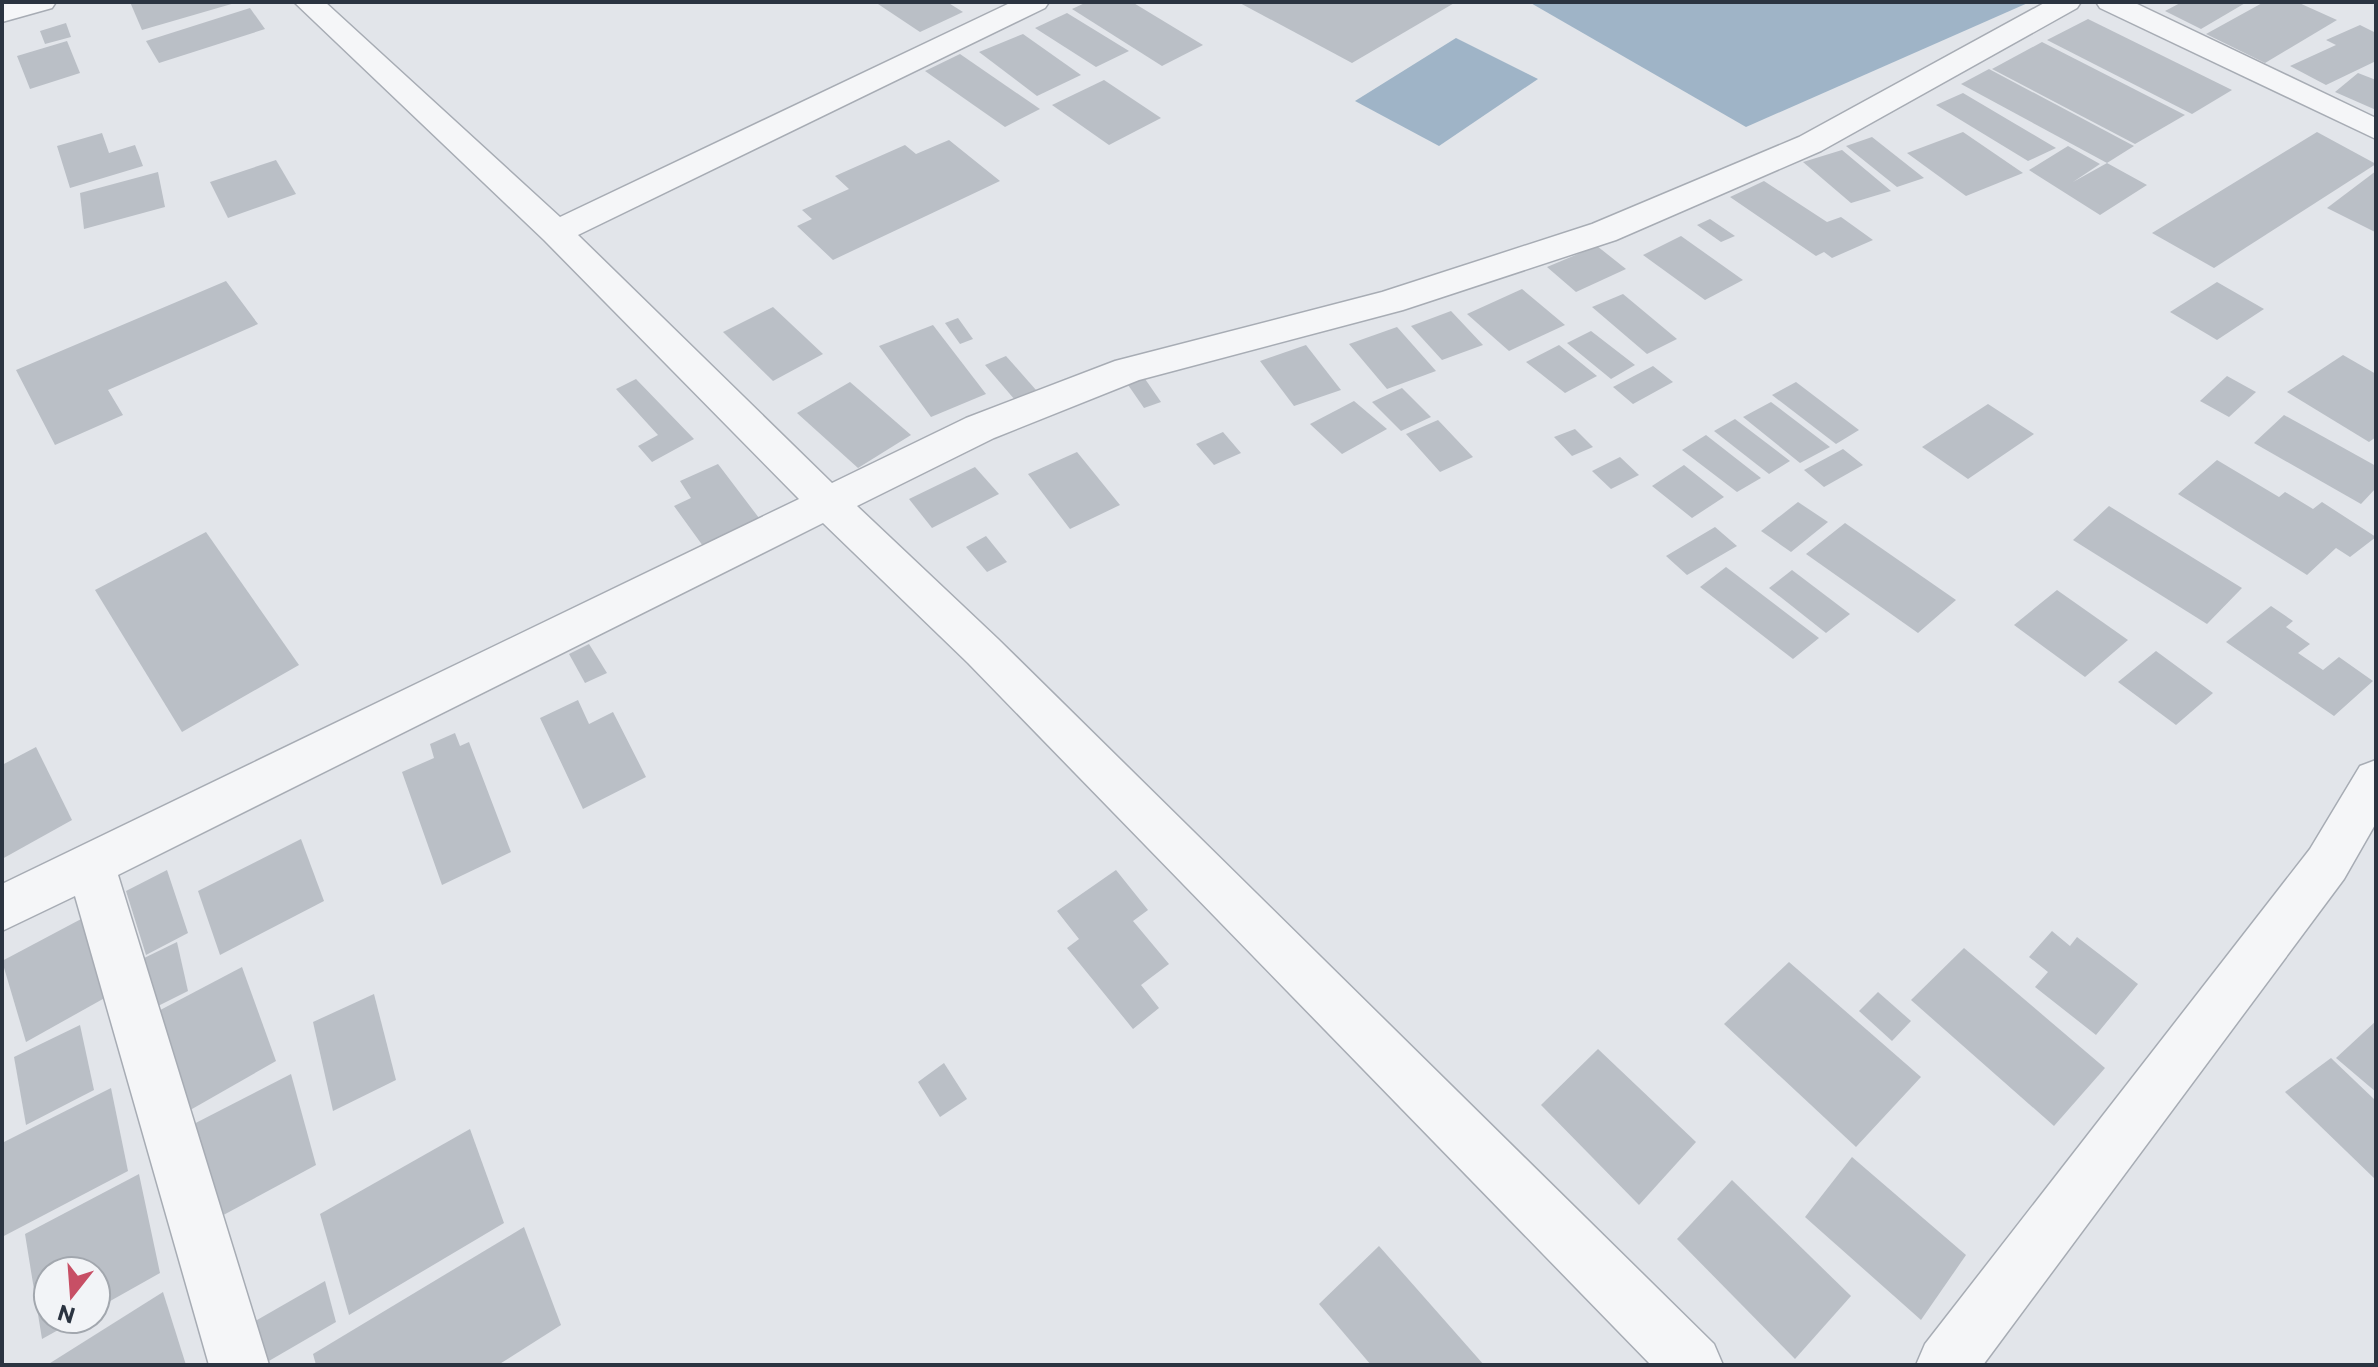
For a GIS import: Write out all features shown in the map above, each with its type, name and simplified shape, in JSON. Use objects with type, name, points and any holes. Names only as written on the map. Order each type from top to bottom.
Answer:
[{"type":"street","points":[[2,13],[42,2]]},
{"type":"street","points":[[308,2],[556,232],[827,502],[983,651],[1693,1365]]},
{"type":"street","points":[[556,232],[1035,2]]},
{"type":"street","points":[[2,908],[980,428],[1128,370],[1391,302],[1604,232],[1810,144],[2067,2]]},
{"type":"street","points":[[2110,2],[2376,130]]},
{"type":"street","points":[[1946,1365],[2327,864],[2376,780]]},
{"type":"street","points":[[91,866],[239,1365]]},
{"type":"water","points":[[1529,2],[2030,2],[1746,127]]},
{"type":"water","points":[[1456,38],[1538,79],[1439,146],[1355,101]]},
{"type":"building","points":[[130,2],[235,2],[235,3],[142,30]]},
{"type":"building","points":[[875,2],[947,2],[963,12],[920,32]]},
{"type":"building","points":[[1087,2],[1132,2],[1203,45],[1162,66],[1072,9]]},
{"type":"building","points":[[1238,2],[1456,2],[1352,63]]},
{"type":"building","points":[[2182,2],[2247,2],[2201,29],[2165,11]]},
{"type":"building","points":[[2264,2],[2297,2],[2337,20],[2265,63],[2206,34]]},
{"type":"building","points":[[250,8],[265,29],[159,63],[146,41]]},
{"type":"building","points":[[1067,13],[1129,51],[1096,67],[1035,28]]},
{"type":"building","points":[[2088,19],[2232,90],[2192,114],[2047,40]]},
{"type":"building","points":[[66,23],[71,37],[45,44],[40,31]]},
{"type":"building","points":[[2360,25],[2376,33],[2376,61],[2326,85],[2290,66],[2336,45],[2326,40]]},
{"type":"building","points":[[1023,34],[1081,75],[1037,96],[979,52]]},
{"type":"building","points":[[67,41],[80,73],[30,89],[17,56]]},
{"type":"building","points":[[2042,42],[2185,115],[2135,144],[1992,69]]},
{"type":"building","points":[[960,54],[1040,109],[1005,127],[925,71]]},
{"type":"building","points":[[1989,69],[2134,146],[2107,163],[1961,84]]},
{"type":"building","points":[[2358,73],[2376,80],[2376,110],[2335,92]]},
{"type":"building","points":[[1104,80],[1161,118],[1109,145],[1052,105]]},
{"type":"building","points":[[1963,93],[2056,148],[2028,161],[1936,105]]},
{"type":"building","points":[[1963,132],[2023,173],[1966,196],[1907,153]]},
{"type":"building","points":[[2317,132],[2376,164],[2214,268],[2152,233]]},
{"type":"building","points":[[102,133],[109,153],[135,145],[143,166],[70,188],[57,146]]},
{"type":"building","points":[[1872,137],[1924,178],[1897,187],[1846,146]]},
{"type":"building","points":[[949,140],[1000,181],[833,260],[797,226],[812,219],[802,210],[849,189],[835,176],[905,145],[916,154]]},
{"type":"building","points":[[2068,146],[2100,164],[2073,182],[2107,163],[2147,185],[2100,215],[2029,170]]},
{"type":"building","points":[[1842,150],[1891,191],[1851,203],[1803,162]]},
{"type":"building","points":[[276,160],[296,194],[228,218],[210,182]]},
{"type":"building","points":[[2376,171],[2375,232],[2327,208]]},
{"type":"building","points":[[158,172],[165,207],[84,229],[80,193]]},
{"type":"building","points":[[1764,181],[1827,222],[1841,217],[1873,240],[1832,258],[1824,252],[1816,256],[1730,197]]},
{"type":"building","points":[[1710,219],[1735,236],[1721,242],[1697,225]]},
{"type":"building","points":[[1681,236],[1743,280],[1705,300],[1643,255]]},
{"type":"building","points":[[1597,246],[1626,269],[1576,292],[1547,267]]},
{"type":"building","points":[[226,281],[258,324],[108,390],[123,415],[55,445],[16,370]]},
{"type":"building","points":[[2217,282],[2264,309],[2217,340],[2170,312]]},
{"type":"building","points":[[1522,289],[1565,325],[1509,351],[1467,314]]},
{"type":"building","points":[[1623,294],[1677,339],[1647,354],[1592,307]]},
{"type":"building","points":[[773,307],[823,354],[773,381],[723,332]]},
{"type":"building","points":[[1451,311],[1483,345],[1442,360],[1411,326]]},
{"type":"building","points":[[958,318],[973,339],[960,344],[945,323]]},
{"type":"building","points":[[933,325],[986,394],[931,417],[879,346]]},
{"type":"building","points":[[1397,327],[1436,371],[1387,389],[1349,344]]},
{"type":"building","points":[[1591,331],[1635,365],[1611,379],[1567,343]]},
{"type":"building","points":[[1306,345],[1341,390],[1294,406],[1260,361]]},
{"type":"building","points":[[1559,345],[1597,376],[1565,393],[1526,362]]},
{"type":"building","points":[[2343,355],[2376,374],[2376,437],[2369,442],[2287,392]]},
{"type":"building","points":[[1006,356],[1036,390],[1015,400],[985,365]]},
{"type":"building","points":[[1653,366],[1673,382],[1633,404],[1613,387]]},
{"type":"building","points":[[1143,376],[1161,402],[1144,408],[1126,382]]},
{"type":"building","points":[[2227,376],[2256,392],[2229,417],[2200,401]]},
{"type":"building","points":[[636,379],[694,439],[652,462],[638,446],[658,435],[616,389]]},
{"type":"building","points":[[850,382],[911,435],[858,468],[797,413]]},
{"type":"building","points":[[1796,382],[1859,430],[1836,444],[1772,395]]},
{"type":"building","points":[[1402,388],[1431,417],[1401,431],[1372,402]]},
{"type":"building","points":[[1354,401],[1387,429],[1342,454],[1310,424]]},
{"type":"building","points":[[1771,402],[1830,447],[1800,463],[1743,417]]},
{"type":"building","points":[[1988,404],[2034,434],[1968,479],[1922,447]]},
{"type":"building","points":[[2284,415],[2376,466],[2376,488],[2361,504],[2254,443]]},
{"type":"building","points":[[1735,419],[1790,461],[1769,474],[1714,431]]},
{"type":"building","points":[[1438,420],[1473,457],[1440,472],[1406,434]]},
{"type":"building","points":[[1575,429],[1593,447],[1572,456],[1554,437]]},
{"type":"building","points":[[1223,432],[1241,453],[1214,465],[1196,444]]},
{"type":"building","points":[[1706,435],[1761,478],[1737,492],[1682,450]]},
{"type":"building","points":[[1843,449],[1863,465],[1824,487],[1804,470]]},
{"type":"building","points":[[1077,452],[1120,505],[1070,529],[1028,474]]},
{"type":"building","points":[[1620,457],[1639,475],[1611,489],[1592,471]]},
{"type":"building","points":[[2217,460],[2279,497],[2285,492],[2313,509],[2322,502],[2376,537],[2350,557],[2336,548],[2307,575],[2178,494]]},
{"type":"building","points":[[718,464],[759,518],[703,546],[674,506],[691,498],[680,481]]},
{"type":"building","points":[[1684,465],[1724,497],[1692,518],[1652,486]]},
{"type":"building","points":[[975,467],[999,494],[932,528],[909,499]]},
{"type":"building","points":[[1798,502],[1828,522],[1791,552],[1761,531]]},
{"type":"building","points":[[2109,506],[2242,588],[2207,624],[2073,540]]},
{"type":"building","points":[[1845,523],[1956,600],[1918,633],[1806,554]]},
{"type":"building","points":[[1715,527],[1737,546],[1687,575],[1666,556]]},
{"type":"building","points":[[206,532],[299,665],[182,732],[95,590]]},
{"type":"building","points":[[986,536],[1007,562],[987,572],[966,547]]},
{"type":"building","points":[[1726,567],[1819,638],[1793,659],[1700,587]]},
{"type":"building","points":[[1792,570],[1850,614],[1826,633],[1769,588]]},
{"type":"building","points":[[2057,590],[2128,640],[2085,677],[2014,625]]},
{"type":"building","points":[[2271,606],[2293,621],[2286,627],[2310,644],[2298,653],[2323,670],[2339,657],[2373,681],[2334,716],[2226,642]]},
{"type":"building","points":[[589,644],[607,673],[585,683],[569,654]]},
{"type":"building","points":[[2156,651],[2213,693],[2176,725],[2118,682]]},
{"type":"building","points":[[578,700],[589,724],[613,712],[646,777],[583,809],[540,718]]},
{"type":"building","points":[[455,733],[460,746],[469,742],[511,852],[442,885],[402,772],[434,758],[430,744]]},
{"type":"building","points":[[36,747],[72,820],[2,859],[2,765]]},
{"type":"building","points":[[301,839],[324,901],[220,955],[198,891]]},
{"type":"building","points":[[167,870],[188,933],[146,955],[126,891]]},
{"type":"building","points":[[1116,870],[1148,910],[1133,921],[1169,964],[1141,985],[1159,1008],[1133,1029],[1067,948],[1079,939],[1057,911]]},
{"type":"building","points":[[83,918],[110,995],[26,1042],[2,961]]},
{"type":"building","points":[[2052,931],[2070,946],[2077,937],[2138,984],[2096,1035],[2035,987],[2048,972],[2029,957]]},
{"type":"building","points":[[177,942],[188,991],[150,1010],[140,960]]},
{"type":"building","points":[[1964,948],[2105,1068],[2054,1126],[1911,1000]]},
{"type":"building","points":[[1789,962],[1921,1077],[1856,1147],[1724,1024]]},
{"type":"building","points":[[242,967],[276,1061],[178,1117],[147,1017]]},
{"type":"building","points":[[1878,992],[1911,1021],[1892,1041],[1859,1011]]},
{"type":"building","points":[[374,994],[396,1080],[333,1111],[313,1022]]},
{"type":"building","points":[[2376,1021],[2376,1092],[2336,1058]]},
{"type":"building","points":[[80,1025],[94,1090],[26,1125],[14,1057]]},
{"type":"building","points":[[1598,1049],[1696,1142],[1639,1205],[1541,1105]]},
{"type":"building","points":[[2331,1058],[2376,1101],[2376,1180],[2285,1092]]},
{"type":"building","points":[[944,1063],[967,1099],[940,1117],[918,1082]]},
{"type":"building","points":[[291,1074],[316,1165],[203,1226],[182,1130]]},
{"type":"building","points":[[111,1088],[128,1171],[2,1237],[2,1143]]},
{"type":"building","points":[[470,1129],[504,1223],[349,1315],[320,1214]]},
{"type":"building","points":[[1852,1157],[1966,1255],[1921,1320],[1805,1217]]},
{"type":"building","points":[[139,1174],[160,1273],[112,1300],[112,1255],[32,1255],[32,1277],[25,1234]]},
{"type":"building","points":[[1732,1180],[1851,1296],[1795,1359],[1677,1239]]},
{"type":"building","points":[[524,1227],[561,1325],[498,1365],[316,1365],[313,1354]]},
{"type":"building","points":[[1379,1246],[1484,1365],[1371,1365],[1319,1304]]},
{"type":"building","points":[[325,1281],[336,1322],[262,1365],[245,1365],[238,1331]]},
{"type":"building","points":[[163,1292],[186,1365],[47,1365],[95,1335],[112,1335],[112,1324]]}]
